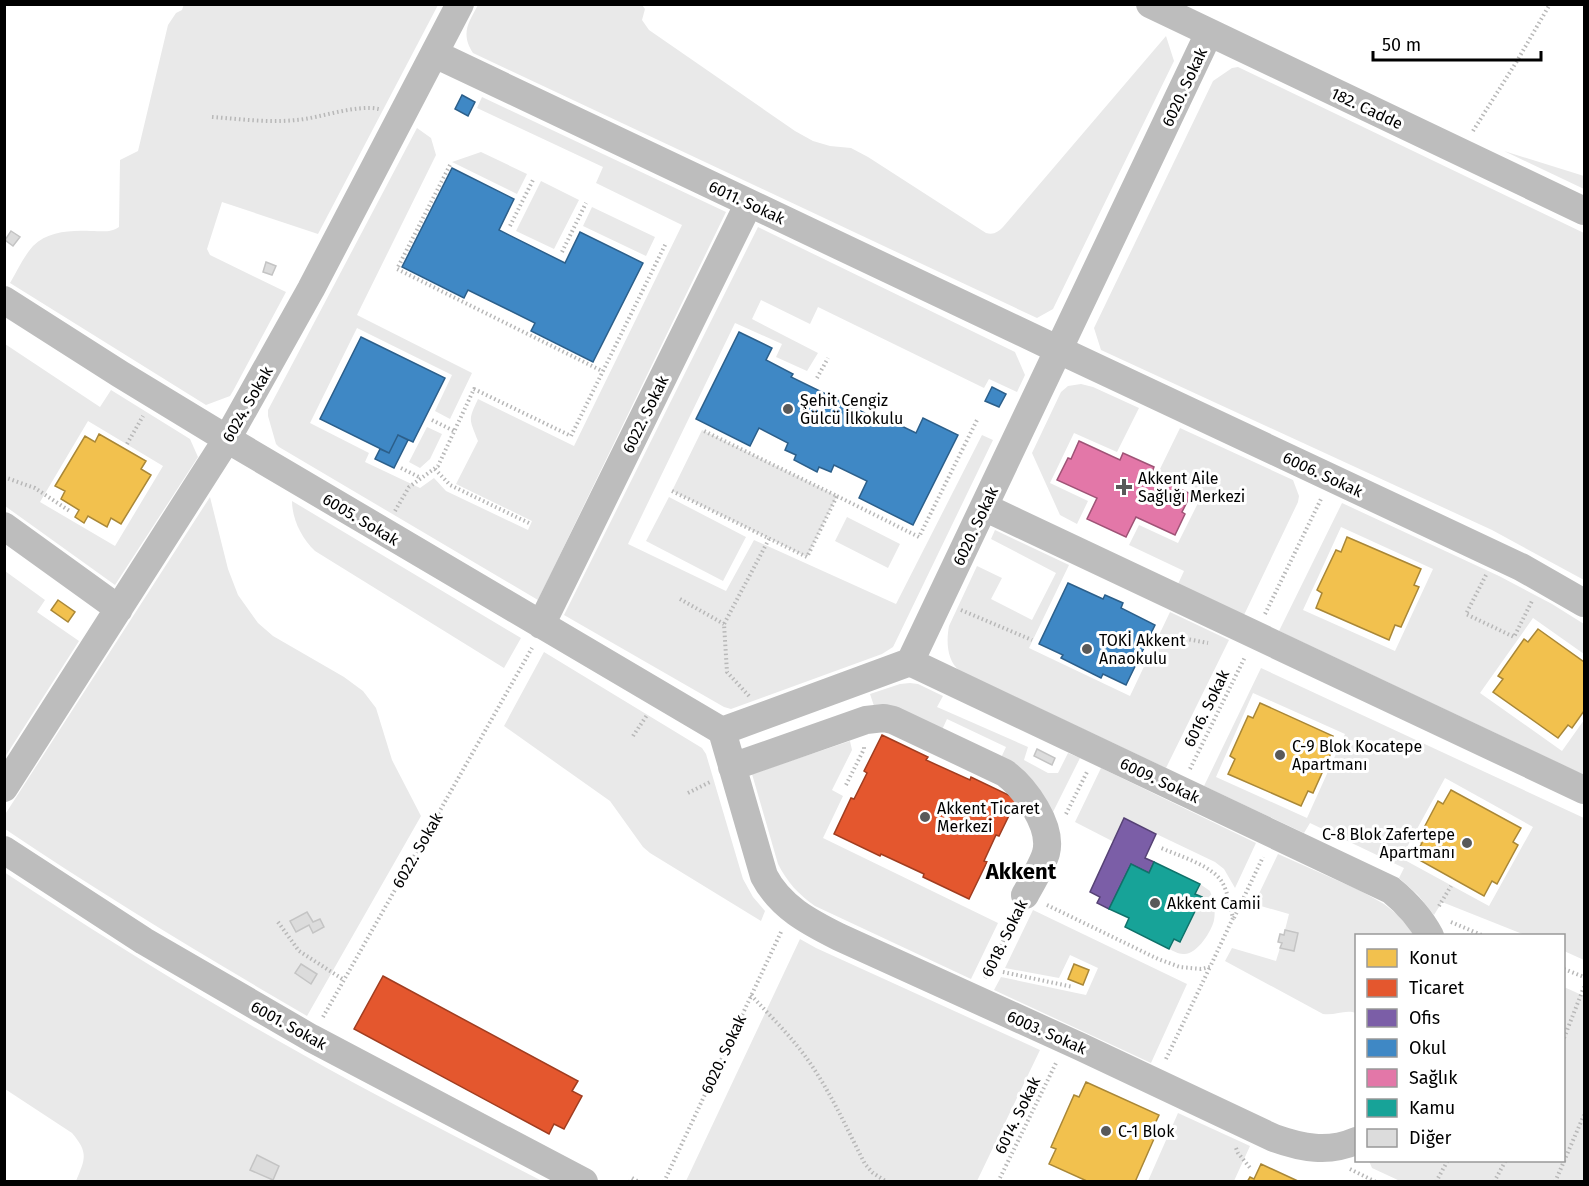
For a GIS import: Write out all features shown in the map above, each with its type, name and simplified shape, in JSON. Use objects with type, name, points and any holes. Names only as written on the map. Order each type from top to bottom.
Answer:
[{"type":"street","name":"6024. Sokak","points":[[4,788],[227,440],[311,289],[460,4]]},
{"type":"street","name":"182. Cadde","points":[[1150,4],[1584,211]]},
{"type":"street","name":"6020. Sokak","points":[[910,662],[1209,33]]},
{"type":"street","name":"6011. Sokak","points":[[435,54],[1059,350]]},
{"type":"street","name":"6022. Sokak","points":[[537,636],[749,203]]},
{"type":"street","name":"6005. Sokak","points":[[4,300],[537,636],[722,731]]},
{"type":"street","name":"6006. Sokak","points":[[1059,350],[1521,567],[1584,603]]},
{"type":"street","points":[[984,507],[1584,790]]},
{"type":"street","points":[[4,526],[119,609]]},
{"type":"street","points":[[787,918],[764,876],[723,774],[722,731],[910,662]]},
{"type":"street","name":"6009. Sokak","points":[[910,662],[1391,890],[1417,914],[1437,927]]},
{"type":"street","points":[[723,774],[866,720],[884,717],[1014,779],[1028,795],[1039,815],[1044,830],[1046,852]]},
{"type":"street","name":"6001. Sokak","points":[[4,850],[144,940],[301,1032],[584,1182]]},
{"type":"street","name":"6018. Sokak","points":[[1025,895],[1046,852]]},
{"type":"street","name":"6003. Sokak","points":[[787,918],[820,928],[1274,1138],[1307,1148],[1327,1149],[1355,1141]]},
{"type":"path","points":[[1460,152],[1517,62],[1550,4]]},
{"type":"path","points":[[212,117],[276,122],[312,119],[368,107],[382,110]]},
{"type":"path","points":[[450,165],[398,269],[602,371]]},
{"type":"path","points":[[510,226],[534,178]]},
{"type":"path","points":[[562,252],[586,203]]},
{"type":"path","points":[[393,514],[408,487],[438,465],[474,388],[571,436],[666,243]]},
{"type":"path","points":[[817,378],[828,358]]},
{"type":"path","points":[[127,444],[146,412]]},
{"type":"path","points":[[702,430],[919,537],[978,418]]},
{"type":"path","points":[[432,420],[454,431]]},
{"type":"path","points":[[401,468],[421,478]]},
{"type":"path","points":[[435,469],[450,485],[531,524]]},
{"type":"path","points":[[4,477],[35,488],[71,512]]},
{"type":"path","points":[[672,490],[807,557],[837,496]]},
{"type":"path","points":[[1261,623],[1323,495]]},
{"type":"path","points":[[752,703],[747,693],[731,678],[726,669],[724,624],[769,538]]},
{"type":"path","points":[[1488,570],[1466,614],[1514,637],[1535,595]]},
{"type":"path","points":[[1469,589],[1477,592]]},
{"type":"path","points":[[680,599],[724,624]]},
{"type":"path","points":[[957,608],[1032,640]]},
{"type":"path","name":"6022. Sokak","points":[[320,1023],[537,636]]},
{"type":"path","points":[[1158,638],[1187,639],[1212,644]]},
{"type":"path","name":"6016. Sokak","points":[[1186,778],[1246,654]]},
{"type":"path","points":[[633,736],[647,714]]},
{"type":"path","points":[[846,785],[864,749],[861,736]]},
{"type":"path","points":[[1046,852],[1091,764]]},
{"type":"path","points":[[688,793],[723,774]]},
{"type":"path","points":[[1161,1068],[1274,834]]},
{"type":"path","points":[[1159,847],[1204,867],[1218,877],[1224,888],[1233,918]]},
{"type":"path","points":[[1438,908],[1451,886]]},
{"type":"path","points":[[1025,895],[1158,959],[1180,967],[1201,969],[1210,966]]},
{"type":"path","name":"6018. Sokak","points":[[982,984],[1025,895]]},
{"type":"path","name":"6020. Sokak","points":[[664,1182],[787,918]]},
{"type":"path","points":[[278,922],[299,951],[344,980]]},
{"type":"path","points":[[1437,927],[1474,934]]},
{"type":"path","points":[[1565,970],[1584,977]]},
{"type":"path","points":[[1003,972],[1072,987]]},
{"type":"path","points":[[1565,1033],[1584,987]]},
{"type":"path","points":[[751,995],[811,1064],[866,1164],[873,1173],[887,1182]]},
{"type":"path","name":"6014. Sokak","points":[[998,1182],[1058,1058]]},
{"type":"path","points":[[1565,1160],[1584,1115]]},
{"type":"path","points":[[1235,1145],[1238,1153],[1251,1169]]},
{"type":"path","points":[[1436,1182],[1447,1162]]},
{"type":"path","points":[[1494,1182],[1505,1162]]},
{"type":"path","points":[[1556,1182],[1564,1162]]},
{"type":"path","points":[[1348,1168],[1376,1182]]},
{"type":"path","points":[[630,1182],[632,1178],[639,1182]]},
{"type":"shaded area","points":[[184,4],[438,5],[318,234],[222,202],[207,249],[210,255],[286,292],[230,396],[206,405],[10,283],[33,246],[46,237],[68,231],[106,231],[119,227],[120,160],[138,151],[168,25],[176,13],[182,10]]},
{"type":"shaded area","points":[[478,5],[642,5],[645,9],[642,20],[649,30],[795,131],[813,141],[830,146],[851,148],[868,157],[989,234],[996,233],[1003,227],[1166,36],[1174,61],[1053,309],[1037,318],[473,53],[466,34],[469,22]]},
{"type":"shaded area","points":[[1238,67],[1584,233],[1584,580],[1492,530],[1101,350],[1094,328],[1213,81],[1232,68]]},
{"type":"shaded area","points":[[482,97],[726,212],[538,600],[279,447],[276,444],[268,416],[268,410],[417,128],[431,138],[436,155],[357,315],[472,373],[450,419],[435,411],[452,375],[357,328],[310,423],[369,453],[365,462],[420,488],[434,478],[446,491],[528,530],[532,521],[456,484],[478,441],[471,420],[478,399],[574,446],[682,225],[596,183],[603,167],[477,108]]},
{"type":"shaded area","points":[[1504,151],[1584,176],[1584,189]]},
{"type":"shaded area","points":[[481,152],[527,174],[517,194],[452,162]]},
{"type":"shaded area","points":[[541,181],[579,200],[554,249],[516,231]]},
{"type":"shaded area","points":[[592,207],[655,237],[646,256],[583,226]]},
{"type":"shaded area","points":[[758,227],[1015,352],[1025,375],[1017,392],[989,379],[984,388],[818,307],[810,324],[761,300],[752,319],[818,353],[807,371],[776,357],[782,344],[735,323],[628,544],[726,591],[754,540],[896,604],[982,435],[993,440],[893,647],[882,654],[731,709],[564,615]]},
{"type":"shaded area","points":[[5,344],[100,407],[111,390],[190,439],[198,457],[115,585],[5,506]],"holes":[[[88,421],[163,466],[115,546],[40,502]]]},
{"type":"shaded area","points":[[1081,384],[1093,387],[1139,408],[1117,452],[1074,433],[1050,483],[1088,501],[1077,524],[1060,515],[1032,453],[1061,392],[1068,386]]},
{"type":"shaded area","points":[[427,427],[442,434],[430,459],[420,468],[409,462]]},
{"type":"shaded area","points":[[1180,428],[1293,480],[1299,496],[1244,615],[1178,584],[1184,571],[1129,545],[1139,525],[1178,543],[1203,493],[1159,471]]},
{"type":"shaded area","points":[[702,430],[837,496],[807,557],[672,491]]},
{"type":"shaded area","points":[[210,497],[228,569],[238,595],[258,623],[273,636],[344,677],[363,691],[376,708],[392,760],[421,816],[307,1016],[154,925],[42,854],[5,829],[4,816]],"holes":[[[307,912],[313,922],[320,919],[324,927],[313,933],[309,925],[296,932],[290,921]],[[301,964],[316,974],[311,983],[295,974]]]},
{"type":"shaded area","points":[[669,497],[746,537],[723,581],[646,541]]},
{"type":"shaded area","points":[[292,501],[521,638],[504,668],[315,551],[299,528]]},
{"type":"shaded area","points":[[1342,503],[1499,576],[1584,624],[1584,654],[1533,618],[1480,693],[1562,751],[1584,720],[1584,775],[1279,631]],"holes":[[[1341,527],[1433,569],[1395,651],[1303,610]]]},
{"type":"shaded area","points":[[847,517],[900,544],[888,568],[835,541]]},
{"type":"shaded area","name":"TOKİ Akkent Anaokulu","points":[[995,530],[1069,565],[1029,648],[1130,696],[1170,612],[1229,640],[1166,768],[960,671],[952,662],[948,651],[949,626],[977,566],[1002,578],[991,599],[1032,620],[1056,573],[991,539]]},
{"type":"shaded area","points":[[5,571],[45,600],[37,612],[79,641],[5,757]]},
{"type":"shaded area","points":[[544,652],[702,748],[706,754],[743,879],[753,897],[765,911],[761,921],[650,853],[643,847],[610,801],[504,726]]},
{"type":"shaded area","points":[[1261,668],[1584,818],[1584,960],[1565,951],[1565,934],[1522,934],[1442,902],[1434,915],[1418,895],[1399,878],[1404,868],[1310,823],[1304,833],[1204,786]],"holes":[[[1253,693],[1345,734],[1307,818],[1216,777]],[[1445,778],[1533,827],[1489,906],[1401,858]]]},
{"type":"shaded area","points":[[910,683],[918,684],[943,696],[937,707],[1028,747],[1024,760],[1048,773],[1058,773],[1068,753],[1080,758],[1049,820],[1000,760],[1006,747],[947,719],[941,732],[874,706],[870,694]]},
{"type":"shaded area","points":[[850,741],[852,750],[832,790],[843,796],[823,838],[998,923],[971,979],[815,906],[794,888],[778,864],[752,774]]},
{"type":"shaded area","points":[[1101,768],[1256,843],[1235,888],[1224,869],[1215,862],[1125,819],[1114,842],[1075,822]]},
{"type":"shaded area","points":[[1278,854],[1361,891],[1384,904],[1398,915],[1413,934],[1355,934],[1355,1013],[1323,1014],[1225,961],[1232,948],[1276,961],[1280,948],[1294,951],[1298,934],[1285,930],[1289,914],[1254,904]]},
{"type":"shaded area","points":[[4,872],[150,966],[262,1032],[542,1181],[76,1181],[84,1156],[81,1146],[72,1133],[5,1089]],"holes":[[[257,1155],[279,1166],[273,1180],[251,1170]]]},
{"type":"shaded area","points":[[1200,884],[1211,894],[1215,913],[1213,925],[1198,947],[1188,954],[1179,954],[1169,949],[1174,939],[1181,942],[1201,898],[1195,894]]},
{"type":"shaded area","points":[[1033,910],[1187,984],[1151,1063],[994,990],[1001,977],[1086,995],[1098,968],[1070,955],[1059,978],[1005,968]]},
{"type":"shaded area","points":[[800,939],[1040,1050],[977,1181],[686,1181]]},
{"type":"shaded area","points":[[1565,987],[1584,996],[1584,1181],[1400,1181],[1372,1168],[1369,1162],[1565,1162]]},
{"type":"shaded area","points":[[1178,1113],[1250,1146],[1234,1181],[1148,1181]]},
{"type":"building: Konut","points":[[99,434],[146,461],[141,469],[151,475],[121,524],[111,518],[107,527],[88,516],[84,523],[75,517],[79,510],[61,499],[65,491],[55,486],[85,436],[95,442]]},
{"type":"building: Konut","points":[[1347,537],[1421,569],[1414,585],[1419,587],[1401,627],[1395,625],[1389,640],[1316,608],[1322,593],[1317,590],[1336,550],[1341,552]]},
{"type":"building: Konut","points":[[58,600],[75,612],[68,622],[51,610]]},
{"type":"building: Konut","points":[[1538,629],[1584,662],[1584,711],[1572,728],[1568,725],[1558,738],[1493,692],[1503,679],[1498,676],[1524,639],[1528,642]]},
{"type":"building: Konut","name":"C-9 Blok Kocatepe Apartmanı","points":[[1260,703],[1333,736],[1326,751],[1331,753],[1313,793],[1308,791],[1301,806],[1228,774],[1235,759],[1230,756],[1248,716],[1253,718]]},
{"type":"building: Konut","name":"C-8 Blok Zafertepe Apartmanı","points":[[1451,790],[1521,828],[1513,842],[1518,845],[1497,884],[1492,881],[1484,896],[1414,857],[1422,843],[1417,841],[1438,801],[1443,804]]},
{"type":"building: Konut","points":[[1074,964],[1089,970],[1083,985],[1068,979]]},
{"type":"building: Konut","name":"C-1 Blok","points":[[1086,1082],[1159,1115],[1152,1130],[1157,1132],[1135,1182],[1089,1182],[1049,1164],[1056,1149],[1051,1147],[1074,1095],[1079,1097]]},
{"type":"building: Konut","points":[[1261,1164],[1300,1182],[1247,1182],[1250,1177],[1254,1179]]},
{"type":"building: Ticaret","name":"Akkent Ticaret Merkezi","points":[[882,735],[928,757],[926,760],[970,780],[971,777],[1017,799],[999,836],[996,835],[984,861],[987,862],[969,899],[923,877],[924,874],[834,834],[851,798],[854,799],[867,773],[864,771]]},
{"type":"building: Ticaret","points":[[383,976],[578,1081],[572,1091],[582,1096],[564,1129],[554,1124],[549,1134],[354,1029]]},
{"type":"building: Ofis","points":[[1124,818],[1156,834],[1145,858],[1154,862],[1149,873],[1131,864],[1109,909],[1097,903],[1100,897],[1090,892]]},
{"type":"building: Okul","points":[[462,95],[475,102],[468,116],[455,109]]},
{"type":"building: Okul","points":[[452,168],[514,199],[499,230],[565,263],[580,232],[643,263],[593,362],[531,331],[535,323],[468,290],[464,298],[402,267]]},
{"type":"building: Okul","points":[[739,332],[772,348],[766,360],[793,374],[791,377],[885,423],[887,419],[916,433],[923,418],[958,435],[913,525],[859,498],[867,481],[834,465],[831,472],[819,467],[817,472],[794,460],[796,455],[785,450],[788,443],[759,428],[750,446],[696,419]]},
{"type":"building: Okul","points":[[361,337],[445,378],[413,442],[398,435],[389,453],[320,419]]},
{"type":"building: Okul","points":[[992,387],[1006,394],[999,407],[985,401]]},
{"type":"building: Okul","points":[[398,435],[408,440],[394,468],[375,459],[380,449],[389,453]]},
{"type":"building: Okul","points":[[1068,583],[1103,599],[1105,595],[1123,603],[1121,608],[1155,625],[1126,685],[1103,674],[1101,678],[1061,658],[1063,655],[1039,644]]},
{"type":"building: Sağlık","name":"Akkent Aile Sağlığı Merkezi","points":[[1079,441],[1120,460],[1123,453],[1154,467],[1151,475],[1191,494],[1182,512],[1185,514],[1175,535],[1136,517],[1126,537],[1087,519],[1097,498],[1057,480],[1068,458],[1071,459]]},
{"type":"building: Kamu","name":"Akkent Camii","points":[[1154,862],[1200,884],[1195,894],[1202,897],[1180,942],[1174,939],[1169,949],[1125,927],[1129,918],[1109,909],[1131,864],[1149,873]]},
{"type":"building: Diğer","points":[[11,231],[20,237],[13,246],[5,240]]},
{"type":"building: Diğer","points":[[266,262],[276,266],[272,275],[263,272]]},
{"type":"building: Diğer","points":[[1037,749],[1055,758],[1052,765],[1034,756]]},
{"type":"building: Diğer","points":[[307,912],[313,922],[320,919],[324,927],[313,933],[309,925],[296,932],[290,921]]},
{"type":"building: Diğer","points":[[1285,930],[1298,933],[1294,951],[1280,948],[1282,943],[1278,942],[1280,934],[1284,935]]},
{"type":"building: Diğer","points":[[301,964],[317,974],[311,984],[295,973]]},
{"type":"building: Diğer","points":[[257,1155],[279,1166],[273,1180],[250,1170]]},
{"type":"place","name":"Şehit Cengiz Gülcü İlkokulu","points":[[788,409]]},
{"type":"place","name":"Akkent Aile Sağlığı Merkezi","points":[[1124,487]]},
{"type":"place","name":"TOKİ Akkent Anaokulu","points":[[1087,649]]},
{"type":"place","name":"C-9 Blok Kocatepe Apartmanı","points":[[1280,755]]},
{"type":"place","name":"Akkent Ticaret Merkezi","points":[[925,817]]},
{"type":"place","name":"C-8 Blok Zafertepe Apartmanı","points":[[1467,843]]},
{"type":"place","name":"Akkent Camii","points":[[1155,903]]},
{"type":"place","name":"C-1 Blok","points":[[1106,1131]]},
{"type":"district","name":"Akkent","points":[[1021,871]]}]
